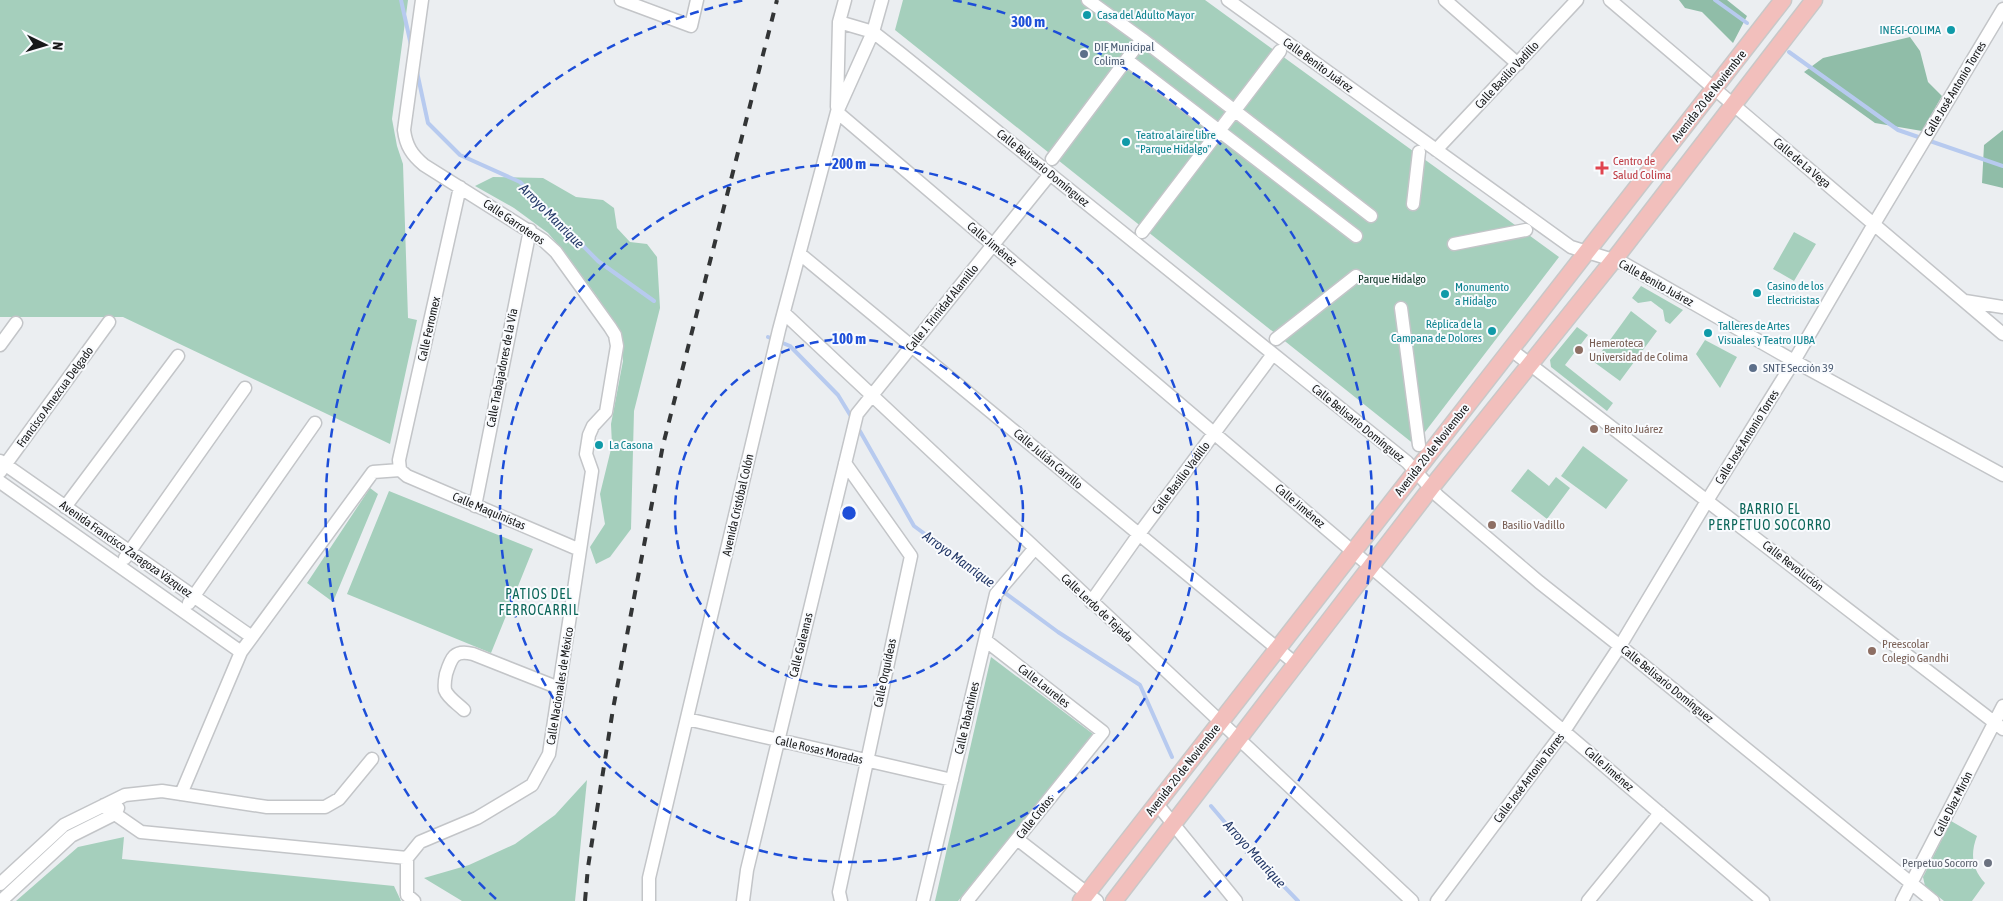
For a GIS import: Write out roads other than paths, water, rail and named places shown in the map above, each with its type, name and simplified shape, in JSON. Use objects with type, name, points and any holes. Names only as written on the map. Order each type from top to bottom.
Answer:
[{"type":"main road","name":"Avenida 20 de Noviembre","points":[[1089,898],[1157,804],[1220,722],[1783,0]]},
{"type":"main road","name":"Avenida 20 de Noviembre","points":[[1114,901],[1431,488],[1613,260],[1814,0]]},
{"type":"street","name":"Calle Garroteros","points":[[422,0],[404,130],[405,141],[409,150],[424,165],[530,230],[556,252],[610,327],[616,340]]},
{"type":"street","points":[[621,0],[691,26],[697,0]]},
{"type":"street","name":"Avenida Cristóbal Colón","points":[[837,112],[839,22],[845,0]]},
{"type":"street","name":"Avenida Cristóbal Colón","points":[[649,901],[649,878],[779,330],[837,112],[874,32],[882,0]]},
{"type":"street","points":[[1088,0],[1142,39],[1371,216]]},
{"type":"street","name":"Calle Benito Juárez","points":[[1228,0],[1571,247],[1623,263],[1794,361],[2003,475]]},
{"type":"street","points":[[1445,0],[1518,64]]},
{"type":"street","name":"Calle Basilio Vadillo","points":[[1436,150],[1577,0]]},
{"type":"street","name":"Calle de La Vega","points":[[1610,0],[2003,334]]},
{"type":"street","name":"Calle José Antonio Torres","points":[[1437,901],[1564,730],[1620,646],[1707,500],[1794,361],[2003,10]]},
{"type":"street","name":"Calle Belisario Domínguez","points":[[839,22],[874,32],[1407,462],[1431,488],[1539,582],[1933,901]]},
{"type":"street","points":[[1052,159],[1142,39]]},
{"type":"street","points":[[1142,232],[1280,51]]},
{"type":"street","points":[[1127,60],[1356,236]]},
{"type":"street","name":"Calle Jiménez","points":[[837,112],[1763,901]]},
{"type":"street","points":[[1413,204],[1419,152]]},
{"type":"street","name":"Calle J. Trinidad Alamillo","points":[[873,395],[1050,174]]},
{"type":"street","name":"Calle Ferromex","points":[[400,470],[399,460],[460,187]]},
{"type":"street","name":"Calle Trabajadores de la Vía","points":[[475,506],[530,230]]},
{"type":"street","points":[[1454,244],[1526,230]]},
{"type":"street","name":"Calle Julián Carrillo","points":[[800,254],[1296,664]]},
{"type":"street","points":[[1276,339],[1356,276]]},
{"type":"street","points":[[1965,301],[2003,307]]},
{"type":"street","points":[[1401,308],[1420,445]]},
{"type":"street","name":"Calle Lerdo de Tejada","points":[[784,313],[1412,901]]},
{"type":"street","name":"Francisco Amezcua Delgado","points":[[2,466],[109,322]]},
{"type":"street","points":[[0,345],[16,323]]},
{"type":"street","name":"Calle Nacionales de México","points":[[407,858],[420,842],[477,818],[532,785],[549,754],[592,471],[586,454],[591,430],[606,412],[616,352],[616,340]]},
{"type":"street","name":"Calle Revolución","points":[[1510,349],[1999,726]]},
{"type":"street","name":"Calle Basilio Vadillo","points":[[1091,602],[1138,534],[1273,354]]},
{"type":"street","points":[[65,507],[178,356]]},
{"type":"street","points":[[120,566],[245,388]]},
{"type":"street","name":"Calle Galeanas","points":[[743,901],[747,870],[857,414],[873,395]]},
{"type":"street","points":[[184,611],[315,423]]},
{"type":"street","name":"Calle Orquídeas","points":[[840,901],[839,892],[911,556],[846,463]]},
{"type":"street","name":"Avenida Francisco Zaragoza Vázquez","points":[[2,466],[65,507],[252,637]]},
{"type":"street","points":[[181,794],[241,652],[373,472],[400,470]]},
{"type":"street","name":"Calle Maquinistas","points":[[400,470],[407,476],[580,550]]},
{"type":"street","name":"Avenida Francisco Zaragoza Vázquez","points":[[0,482],[241,652]]},
{"type":"street","name":"Calle Tabachines","points":[[923,901],[985,640],[1000,590],[1035,548]]},
{"type":"street","name":"Calle Laureles","points":[[985,640],[1103,732]]},
{"type":"street","points":[[464,710],[450,697],[445,689],[444,682],[449,663],[459,653],[465,652],[559,688]]},
{"type":"street","name":"Calle Díaz Mirón","points":[[1902,901],[1999,726],[2003,706]]},
{"type":"street","name":"Calle Rosas Moradas","points":[[687,719],[952,780]]},
{"type":"street","name":"Calle Crotos","points":[[967,901],[1103,732]]},
{"type":"street","points":[[0,884],[64,825],[125,795],[162,791],[267,808],[325,807],[339,799],[372,759]]},
{"type":"street","points":[[1,901],[71,836],[115,814],[125,795]]},
{"type":"street","points":[[1157,804],[1236,901]]},
{"type":"street","points":[[104,805],[141,832],[407,858],[407,895],[414,901]]},
{"type":"street","points":[[1588,901],[1660,813]]},
{"type":"street","points":[[1017,839],[1089,898]]},
{"type":"waterway","name":"Arroyo Manrique","points":[[401,0],[411,45]]},
{"type":"waterway","points":[[1715,0],[1747,23]]},
{"type":"waterway","points":[[1789,52],[1898,130],[2003,166]]},
{"type":"waterway","name":"Arroyo Manrique","points":[[417,72],[428,123],[460,155],[520,182],[598,261],[654,301]]},
{"type":"waterway","name":"Arroyo Manrique","points":[[768,337],[790,346],[838,395],[852,418]]},
{"type":"waterway","name":"Arroyo Manrique","points":[[857,426],[914,526],[1058,632],[1140,685],[1172,757]]},
{"type":"waterway","name":"Arroyo Manrique","points":[[1211,806],[1245,846],[1298,901]]},
{"type":"railway","points":[[585,901],[588,867],[613,709],[663,445],[777,0]]},
{"type":"place","name":"Casa del Adulto Mayor","points":[[1087,15]]},
{"type":"place","name":"INEGI-COLIMA","points":[[1951,30]]},
{"type":"place","name":"DIF Municipal Colima","points":[[1084,54]]},
{"type":"place","name":"Teatro al aire libre \"Parque Hidalgo\"","points":[[1126,142]]},
{"type":"place","name":"Centro de Salud Colima","points":[[1602,168]]},
{"type":"place","name":"Casino de los Electricistas","points":[[1757,293]]},
{"type":"place","name":"Monumento a Hidalgo","points":[[1445,294]]},
{"type":"place","name":"Réplica de la Campana de Dolores","points":[[1492,331]]},
{"type":"place","name":"Talleres de Artes Visuales y Teatro IUBA","points":[[1708,333]]},
{"type":"place","name":"Hemeroteca Universidad de Colima","points":[[1579,350]]},
{"type":"place","name":"SNTE Sección 39","points":[[1753,368]]},
{"type":"place","name":"Benito Juárez","points":[[1594,429]]},
{"type":"place","name":"La Casona","points":[[599,445]]},
{"type":"place","name":"Basilio Vadillo","points":[[1492,525]]},
{"type":"place","name":"Preescolar Colegio Gandhi","points":[[1872,651]]},
{"type":"place","name":"Perpetuo Socorro","points":[[1988,863]]},
{"type":"district","name":"BARRIO EL PERPETUO SOCORRO","points":[[1770,518]]},
{"type":"district","name":"PATIOS DEL FERROCARRIL","points":[[539,602]]},
{"type":"park label","name":"Parque Hidalgo","points":[[1392,279]]}]
